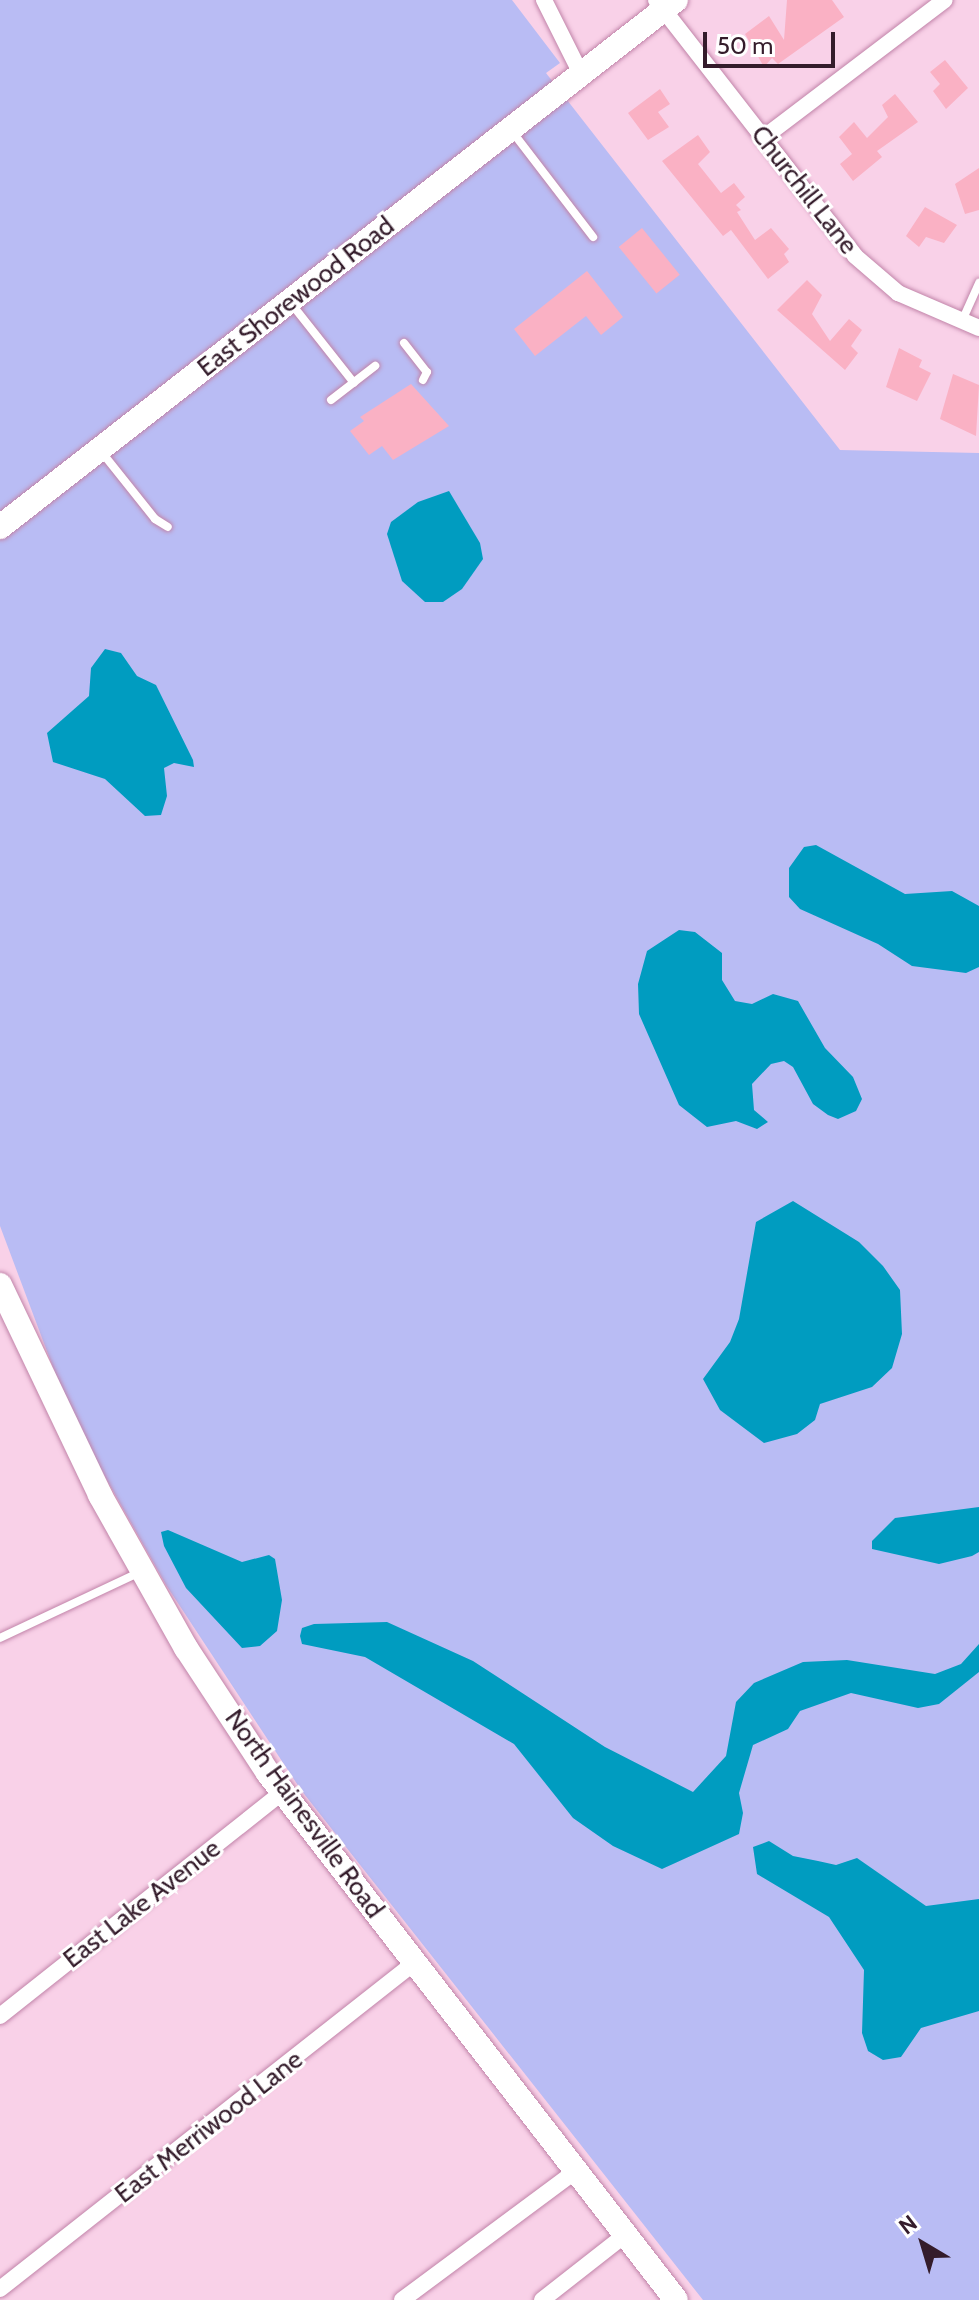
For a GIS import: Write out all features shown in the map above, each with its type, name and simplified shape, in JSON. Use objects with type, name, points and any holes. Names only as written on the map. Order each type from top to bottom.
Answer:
[{"type":"main road","name":"East Shorewood Road","points":[[0,527],[586,70],[666,3]]},
{"type":"main road","name":"North Hainesville Road","points":[[0,1285],[43,1381],[186,1648],[283,1792],[676,2300]]},
{"type":"street","points":[[544,0],[586,70]]},
{"type":"street","points":[[763,138],[945,0]]},
{"type":"street","name":"Churchill Lane","points":[[666,3],[763,138],[877,278],[979,328]]},
{"type":"street","name":"East Lake Avenue","points":[[0,2016],[283,1792]]},
{"type":"street","name":"East Merriwood Lane","points":[[0,2289],[414,1963]]},
{"type":"street","points":[[402,2300],[576,2171]]},
{"type":"street","points":[[542,2300],[625,2235]]},
{"type":"lane","points":[[510,129],[593,237]]},
{"type":"lane","points":[[962,322],[979,283]]},
{"type":"lane","points":[[290,302],[354,383]]},
{"type":"lane","points":[[404,343],[427,372],[423,380]]},
{"type":"lane","points":[[331,400],[375,366]]},
{"type":"lane","points":[[100,450],[155,519],[168,527]]},
{"type":"lane","points":[[0,1638],[143,1571]]},
{"type":"shaded area","points":[[0,0],[512,0],[560,63],[546,73],[840,450],[979,453],[979,2300],[703,2300],[301,1790],[166,1585],[95,1459],[54,1370],[0,1226]]},
{"type":"shaded area","points":[[449,491],[480,543],[483,559],[462,589],[443,602],[425,602],[402,581],[387,534],[391,522],[418,502]]},
{"type":"shaded area","points":[[105,649],[121,653],[137,676],[156,685],[193,760],[194,767],[174,763],[164,768],[167,796],[161,815],[145,816],[105,779],[53,762],[47,733],[89,696],[91,668]]},
{"type":"shaded area","points":[[816,845],[905,894],[952,891],[979,906],[979,967],[966,973],[912,966],[878,944],[800,909],[789,897],[789,868],[804,847]]},
{"type":"shaded area","points":[[679,930],[695,932],[722,953],[722,980],[735,1001],[752,1004],[773,994],[798,1001],[825,1048],[853,1077],[862,1099],[856,1111],[838,1119],[828,1115],[813,1104],[793,1067],[784,1061],[771,1064],[752,1084],[754,1110],[768,1122],[757,1129],[736,1121],[707,1127],[679,1105],[639,1014],[638,984],[647,951]]},
{"type":"shaded area","points":[[793,1201],[859,1242],[883,1266],[900,1290],[902,1334],[892,1368],[872,1387],[820,1404],[815,1420],[797,1434],[764,1443],[720,1410],[703,1379],[730,1342],[739,1319],[756,1222]]},
{"type":"shaded area","points":[[979,1507],[979,1552],[972,1556],[939,1564],[872,1549],[872,1541],[895,1518]]},
{"type":"shaded area","points":[[168,1530],[242,1562],[269,1555],[275,1559],[282,1600],[277,1631],[260,1646],[242,1648],[186,1588],[164,1546],[161,1532]]},
{"type":"shaded area","points":[[387,1622],[473,1661],[605,1747],[693,1792],[726,1756],[736,1702],[754,1683],[803,1662],[847,1660],[935,1674],[961,1664],[979,1644],[979,1672],[939,1704],[918,1708],[851,1693],[800,1711],[788,1729],[753,1745],[739,1793],[743,1813],[739,1834],[662,1869],[613,1846],[573,1818],[514,1744],[365,1657],[302,1644],[300,1636],[302,1628],[314,1624]]},
{"type":"shaded area","points":[[769,1841],[793,1856],[836,1865],[857,1858],[926,1906],[979,1899],[979,2011],[921,2028],[901,2057],[883,2060],[868,2051],[862,2033],[864,1970],[829,1917],[757,1874],[753,1847]]},
{"type":"building","points":[[787,0],[832,0],[844,17],[778,64],[772,58],[764,67],[745,34],[769,16],[784,40]]},
{"type":"building","points":[[945,60],[968,88],[946,109],[933,91],[940,84],[930,72]]},
{"type":"building","points":[[660,89],[670,104],[658,112],[669,127],[648,140],[628,113]]},
{"type":"building","points":[[895,94],[918,122],[877,151],[882,157],[853,181],[840,164],[852,154],[839,137],[854,122],[867,138],[888,117],[882,105]]},
{"type":"building","points":[[698,135],[710,152],[698,164],[721,193],[734,183],[745,197],[736,205],[741,210],[737,212],[755,240],[771,228],[789,249],[784,254],[789,262],[768,279],[731,230],[723,236],[662,161]]},
{"type":"building","points":[[979,168],[979,210],[965,214],[955,184]]},
{"type":"building","points":[[925,207],[957,225],[944,243],[926,237],[919,247],[906,236]]},
{"type":"building","points":[[642,228],[680,275],[656,294],[619,247]]},
{"type":"building","points":[[587,271],[623,317],[601,335],[586,316],[535,356],[514,329]]},
{"type":"building","points":[[807,280],[822,295],[812,314],[830,341],[849,319],[862,330],[851,346],[858,353],[845,370],[777,310]]},
{"type":"building","points":[[899,348],[922,360],[919,367],[931,373],[917,401],[886,387]]},
{"type":"building","points":[[953,374],[979,385],[976,436],[940,419]]},
{"type":"building","points":[[411,384],[449,426],[393,460],[382,446],[369,455],[350,431],[364,421],[360,417]]}]
